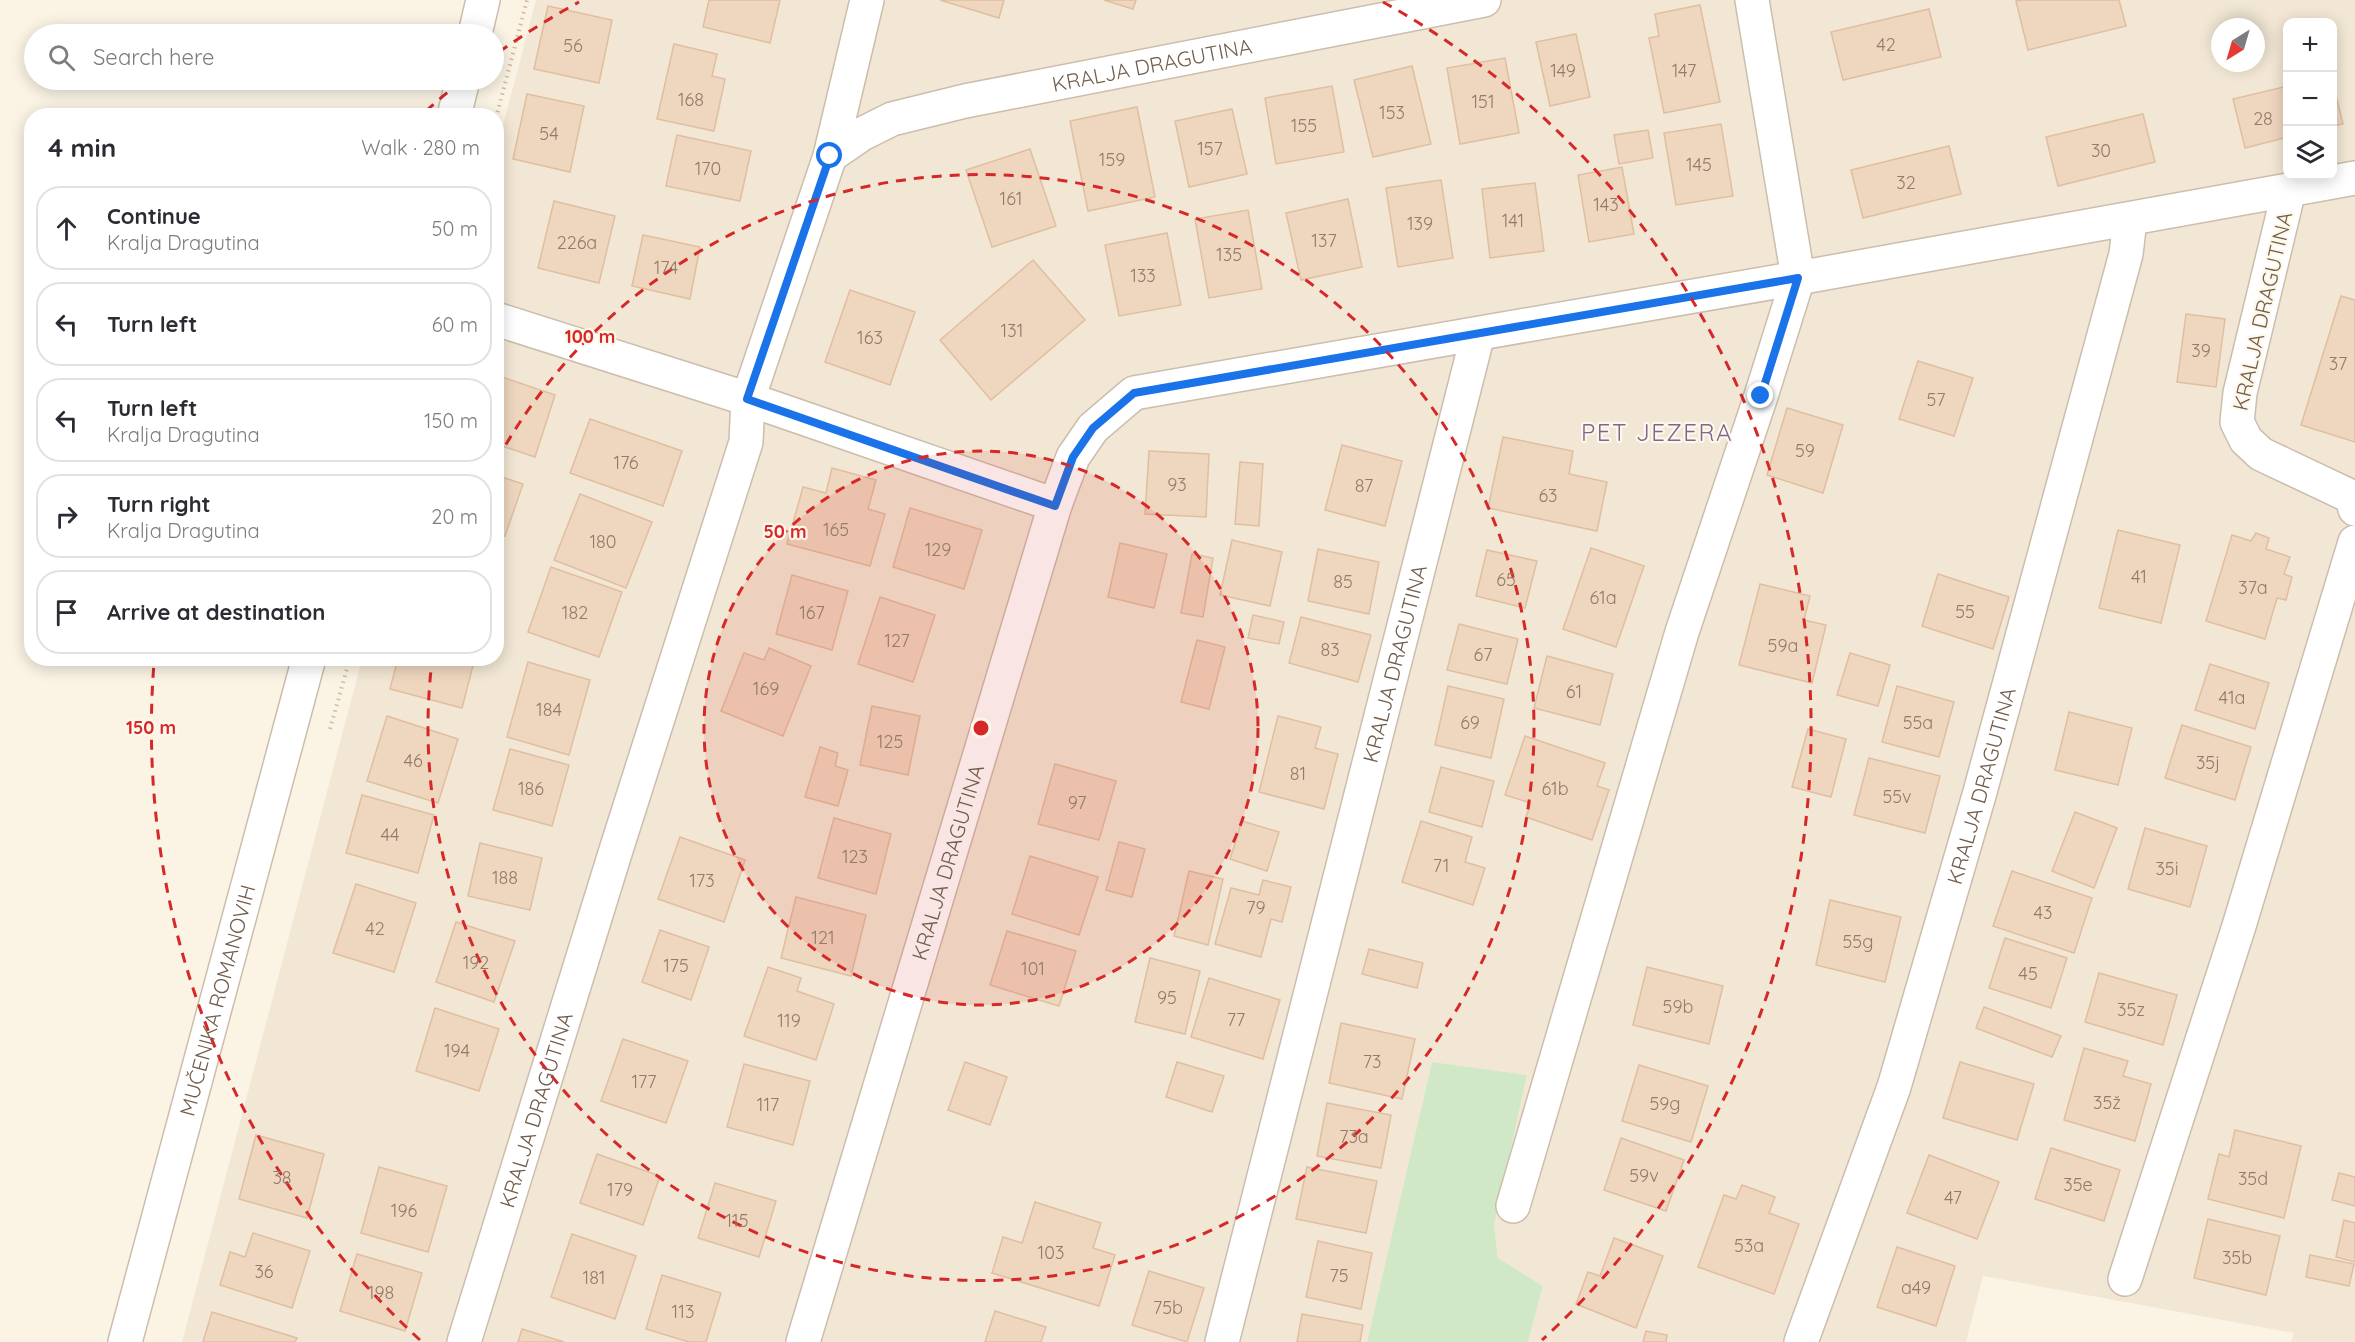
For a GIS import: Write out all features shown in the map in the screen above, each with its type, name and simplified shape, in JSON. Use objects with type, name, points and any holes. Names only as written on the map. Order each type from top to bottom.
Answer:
[{"type":"street","points":[[477,24],[483,0]]},
{"type":"street","name":"KRALJA DRAGUTINA","points":[[464,1342],[616,850],[746,442],[747,399],[830,156],[867,0]]},
{"type":"street","name":"KRALJA DRAGUTINA","points":[[830,156],[862,134],[892,119],[965,101],[1484,0]]},
{"type":"street","points":[[1513,1206],[1682,632],[1798,278],[1752,0]]},
{"type":"street","points":[[456,108],[460,90]]},
{"type":"street","name":"KRALJA DRAGUTINA","points":[[803,1342],[1055,506],[1073,457],[1093,428],[1134,393],[2130,220],[2355,178]]},
{"type":"street","name":"KRALJA DRAGUTINA","points":[[2289,190],[2240,393],[2237,422],[2246,441],[2261,454],[2352,497],[2355,509]]},
{"type":"street","name":"KRALJA DRAGUTINA","points":[[1801,1342],[1894,1087],[1970,826],[2126,254],[2130,220]]},
{"type":"street","points":[[504,322],[747,399],[1055,506]]},
{"type":"street","name":"KRALJA DRAGUTINA","points":[[1222,1342],[1478,334]]},
{"type":"street","points":[[2125,1279],[2239,926],[2355,542]]},
{"type":"street","name":"MUČENIKA ROMANOVIH","points":[[125,1342],[307,666]]},
{"type":"path","points":[[504,88],[527,0]]},
{"type":"path","points":[[499,108],[503,90]]},
{"type":"shaded area","points":[[536,0],[2355,0],[2355,1342],[2291,1342],[2294,1333],[1983,1276],[1966,1342],[1528,1342],[1543,1286],[1498,1258],[1494,1225],[1527,1075],[1432,1062],[1367,1342],[182,1342],[360,666],[504,666],[504,121]]},
{"type":"green space","points":[[1432,1062],[1527,1075],[1494,1225],[1498,1258],[1543,1286],[1528,1342],[1367,1342]]},
{"type":"building","points":[[709,0],[780,0],[770,43],[703,27]]},
{"type":"building","points":[[940,0],[1004,0],[999,18]]},
{"type":"building","points":[[1104,0],[1136,0],[1133,9]]},
{"type":"building","points":[[2119,0],[2126,26],[2028,50],[2016,1]]},
{"type":"building","points":[[1700,5],[1720,102],[1664,113],[1649,38],[1659,36],[1655,14]]},
{"type":"building","points":[[548,6],[612,20],[599,83],[534,69]]},
{"type":"building","points":[[1929,9],[1941,57],[1843,80],[1831,32]]},
{"type":"building","points":[[1576,34],[1590,97],[1550,106],[1536,42]]},
{"type":"building","points":[[674,44],[717,54],[712,76],[725,79],[714,131],[657,119]]},
{"type":"building","points":[[1505,58],[1519,133],[1460,144],[1447,68]]},
{"type":"building","points":[[1412,66],[1431,144],[1373,157],[1354,80]]},
{"type":"building","points":[[1332,86],[1344,152],[1276,164],[1265,98]]},
{"type":"building","points":[[2283,87],[2283,138],[2245,148],[2233,99]]},
{"type":"building","points":[[527,94],[584,106],[570,172],[513,159]]},
{"type":"building","points":[[2337,100],[2343,124],[2337,125]]},
{"type":"building","points":[[1137,107],[1155,197],[1088,211],[1070,121]]},
{"type":"building","points":[[1232,109],[1247,174],[1189,187],[1175,121]]},
{"type":"building","points":[[2143,114],[2155,162],[2058,186],[2046,137]]},
{"type":"building","points":[[1721,124],[1733,196],[1676,205],[1664,133]]},
{"type":"building","points":[[1648,130],[1653,158],[1619,164],[1614,135]]},
{"type":"building","points":[[677,135],[751,151],[740,201],[666,186]]},
{"type":"building","points":[[1949,146],[1961,194],[1863,218],[1851,170]]},
{"type":"building","points":[[1030,149],[1056,226],[992,247],[966,170]]},
{"type":"building","points":[[1622,167],[1634,234],[1589,242],[1578,175]]},
{"type":"building","points":[[1441,180],[1453,258],[1398,267],[1386,188]]},
{"type":"building","points":[[1535,183],[1544,251],[1490,258],[1482,189]]},
{"type":"building","points":[[1348,199],[1362,267],[1301,280],[1286,213]]},
{"type":"building","points":[[554,201],[615,216],[599,283],[538,268]]},
{"type":"building","points":[[1248,210],[1262,289],[1209,298],[1195,219]]},
{"type":"building","points":[[1167,233],[1181,305],[1119,316],[1105,245]]},
{"type":"building","points":[[643,235],[700,247],[690,299],[632,286]]},
{"type":"building","points":[[1033,260],[1085,320],[991,400],[940,340]]},
{"type":"building","points":[[850,290],[915,312],[890,385],[825,362]]},
{"type":"building","points":[[2341,296],[2355,300],[2355,442],[2301,425]]},
{"type":"building","points":[[2186,314],[2225,319],[2216,387],[2177,382]]},
{"type":"building","points":[[1918,361],[1973,378],[1954,436],[1899,419]]},
{"type":"building","points":[[504,378],[555,395],[535,457],[504,447]]},
{"type":"building","points":[[1787,408],[1843,425],[1823,493],[1767,475]]},
{"type":"building","points":[[590,419],[682,451],[663,506],[570,473]]},
{"type":"building","points":[[1503,437],[1573,451],[1569,474],[1607,482],[1597,531],[1488,508]]},
{"type":"building","points":[[1342,445],[1402,461],[1385,526],[1325,510]]},
{"type":"building","points":[[1149,451],[1209,454],[1206,517],[1145,514]]},
{"type":"building","points":[[1240,462],[1263,464],[1259,526],[1235,524]]},
{"type":"building","points":[[832,468],[876,480],[868,509],[885,514],[870,566],[787,544],[803,487],[826,493]]},
{"type":"building","points":[[504,478],[523,484],[504,536]]},
{"type":"building","points":[[580,494],[652,522],[626,588],[554,560]]},
{"type":"building","points":[[910,508],[982,530],[964,589],[893,567]]},
{"type":"building","points":[[2118,530],[2180,545],[2161,623],[2099,608]]},
{"type":"building","points":[[2256,533],[2269,538],[2266,549],[2290,557],[2284,574],[2292,577],[2286,600],[2277,598],[2265,639],[2206,621],[2232,535],[2251,541]]},
{"type":"building","points":[[1232,540],[1282,552],[1270,606],[1220,595]]},
{"type":"building","points":[[1120,543],[1167,554],[1154,608],[1108,597]]},
{"type":"building","points":[[1591,548],[1644,566],[1616,647],[1563,629]]},
{"type":"building","points":[[1318,549],[1379,562],[1369,614],[1308,601]]},
{"type":"building","points":[[1487,550],[1537,561],[1525,608],[1476,596]]},
{"type":"building","points":[[1192,554],[1213,558],[1203,617],[1181,613]]},
{"type":"building","points":[[551,567],[622,592],[599,657],[528,632]]},
{"type":"building","points":[[1938,574],[2009,597],[1993,649],[1922,626]]},
{"type":"building","points":[[792,575],[848,591],[832,650],[776,634]]},
{"type":"building","points":[[1760,584],[1810,596],[1804,620],[1826,625],[1812,683],[1739,665]]},
{"type":"building","points":[[880,597],[935,615],[913,682],[858,664]]},
{"type":"building","points":[[1253,615],[1284,622],[1279,644],[1248,638]]},
{"type":"building","points":[[1301,617],[1371,635],[1358,682],[1289,663]]},
{"type":"building","points":[[1459,624],[1518,639],[1507,684],[1447,670]]},
{"type":"building","points":[[1197,640],[1225,647],[1209,709],[1181,702]]},
{"type":"building","points":[[769,648],[811,666],[783,736],[721,711],[744,653],[764,660]]},
{"type":"building","points":[[1850,653],[1890,665],[1878,706],[1837,695]]},
{"type":"building","points":[[1547,656],[1613,674],[1600,725],[1534,708]]},
{"type":"building","points":[[528,662],[590,680],[569,755],[507,737]]},
{"type":"building","points":[[2210,664],[2269,683],[2255,729],[2195,710]]},
{"type":"building","points":[[396,666],[473,666],[462,708],[390,689]]},
{"type":"building","points":[[1448,686],[1504,699],[1491,758],[1435,745]]},
{"type":"building","points":[[1897,686],[1954,702],[1939,757],[1882,742]]},
{"type":"building","points":[[872,706],[920,716],[908,775],[860,765]]},
{"type":"building","points":[[2069,712],[2132,728],[2118,785],[2055,770]]},
{"type":"building","points":[[387,716],[458,739],[438,803],[367,781]]},
{"type":"building","points":[[1278,716],[1321,727],[1315,748],[1338,754],[1324,809],[1259,792]]},
{"type":"building","points":[[2182,725],[2251,747],[2235,800],[2165,778]]},
{"type":"building","points":[[1808,729],[1846,739],[1831,797],[1792,787]]},
{"type":"building","points":[[1525,736],[1605,763],[1597,786],[1609,790],[1592,840],[1526,817],[1531,803],[1505,795]]},
{"type":"building","points":[[820,747],[838,753],[835,766],[848,770],[838,806],[805,797]]},
{"type":"building","points":[[510,749],[569,765],[552,826],[493,810]]},
{"type":"building","points":[[1869,758],[1940,776],[1925,833],[1854,815]]},
{"type":"building","points":[[1055,764],[1116,781],[1099,840],[1038,824]]},
{"type":"building","points":[[1441,767],[1494,781],[1482,827],[1429,812]]},
{"type":"building","points":[[362,795],[434,815],[418,873],[346,853]]},
{"type":"building","points":[[2075,812],[2117,828],[2094,888],[2052,871]]},
{"type":"building","points":[[834,818],[891,834],[876,894],[818,878]]},
{"type":"building","points":[[1242,821],[1279,832],[1267,871],[1230,859]]},
{"type":"building","points":[[1421,821],[1472,837],[1465,862],[1485,868],[1473,905],[1402,882]]},
{"type":"building","points":[[2145,828],[2207,846],[2190,907],[2128,889]]},
{"type":"building","points":[[680,837],[745,860],[724,922],[658,899]]},
{"type":"building","points":[[1119,842],[1145,849],[1132,897],[1106,890]]},
{"type":"building","points":[[480,843],[542,858],[530,910],[468,896]]},
{"type":"building","points":[[1030,856],[1098,877],[1079,935],[1012,914]]},
{"type":"building","points":[[1189,871],[1223,879],[1208,945],[1174,936]]},
{"type":"building","points":[[2012,871],[2092,898],[2074,953],[1993,926]]},
{"type":"building","points":[[1263,880],[1291,887],[1282,922],[1271,919],[1261,957],[1215,944],[1231,888],[1259,895]]},
{"type":"building","points":[[356,884],[416,903],[394,972],[333,953]]},
{"type":"building","points":[[796,897],[866,915],[851,976],[781,958]]},
{"type":"building","points":[[1830,900],[1901,917],[1885,982],[1816,965]]},
{"type":"building","points":[[456,922],[515,941],[494,1002],[436,982]]},
{"type":"building","points":[[660,930],[709,947],[691,1000],[642,982]]},
{"type":"building","points":[[1007,931],[1076,951],[1059,1006],[990,985]]},
{"type":"building","points":[[2005,938],[2067,958],[2051,1008],[1989,988]]},
{"type":"building","points":[[1369,949],[1423,963],[1417,988],[1362,974]]},
{"type":"building","points":[[1150,958],[1200,971],[1185,1034],[1135,1022]]},
{"type":"building","points":[[768,967],[801,978],[797,991],[834,1004],[816,1060],[744,1036]]},
{"type":"building","points":[[1647,967],[1723,986],[1709,1044],[1633,1025]]},
{"type":"building","points":[[2099,973],[2177,995],[2163,1045],[2085,1022]]},
{"type":"building","points":[[1209,978],[1280,1000],[1263,1059],[1191,1037]]},
{"type":"building","points":[[1984,1007],[2061,1036],[2052,1057],[1976,1028]]},
{"type":"building","points":[[435,1008],[499,1029],[479,1091],[416,1071]]},
{"type":"building","points":[[1341,1023],[1415,1039],[1402,1099],[1329,1083]]},
{"type":"building","points":[[623,1039],[688,1061],[666,1123],[601,1101]]},
{"type":"building","points":[[2084,1048],[2128,1061],[2123,1076],[2151,1084],[2135,1141],[2064,1120]]},
{"type":"building","points":[[965,1062],[1007,1077],[990,1125],[948,1110]]},
{"type":"building","points":[[1177,1062],[1224,1076],[1212,1112],[1166,1097]]},
{"type":"building","points":[[1960,1062],[2034,1084],[2017,1140],[1943,1118]]},
{"type":"building","points":[[744,1064],[810,1081],[793,1145],[727,1127]]},
{"type":"building","points":[[1639,1065],[1708,1086],[1691,1142],[1622,1121]]},
{"type":"building","points":[[1327,1103],[1391,1115],[1381,1168],[1317,1156]]},
{"type":"building","points":[[2235,1130],[2301,1146],[2284,1218],[2208,1199],[2219,1154],[2229,1157]]},
{"type":"building","points":[[256,1135],[324,1154],[307,1218],[239,1199]]},
{"type":"building","points":[[1621,1138],[1684,1160],[1666,1211],[1604,1190]]},
{"type":"building","points":[[2051,1148],[2120,1170],[2104,1221],[2035,1199]]},
{"type":"building","points":[[597,1154],[660,1176],[643,1225],[580,1203]]},
{"type":"building","points":[[1929,1155],[1999,1182],[1977,1239],[1907,1213]]},
{"type":"building","points":[[379,1167],[447,1186],[428,1252],[361,1233]]},
{"type":"building","points":[[1307,1167],[1377,1181],[1366,1233],[1296,1219]]},
{"type":"building","points":[[2339,1173],[2355,1177],[2355,1206],[2332,1200]]},
{"type":"building","points":[[715,1183],[776,1201],[759,1257],[698,1238]]},
{"type":"building","points":[[1742,1185],[1775,1197],[1769,1213],[1799,1224],[1774,1294],[1698,1267],[1724,1195],[1736,1199]]},
{"type":"building","points":[[1035,1202],[1101,1223],[1093,1248],[1115,1255],[1099,1306],[992,1273],[1003,1237],[1022,1243]]},
{"type":"building","points":[[2208,1219],[2280,1236],[2266,1295],[2194,1278]]},
{"type":"building","points":[[2344,1220],[2355,1223],[2355,1262],[2336,1257]]},
{"type":"building","points":[[253,1233],[310,1251],[292,1308],[220,1285],[230,1252],[245,1257]]},
{"type":"building","points":[[572,1234],[636,1256],[615,1319],[551,1297]]},
{"type":"building","points":[[1614,1238],[1663,1256],[1636,1328],[1576,1304],[1588,1272],[1600,1276]]},
{"type":"building","points":[[1318,1241],[1372,1253],[1361,1309],[1306,1297]]},
{"type":"building","points":[[1897,1247],[1955,1266],[1936,1326],[1877,1307]]},
{"type":"building","points":[[357,1254],[422,1273],[405,1331],[340,1311]]},
{"type":"building","points":[[2310,1255],[2354,1264],[2349,1286],[2306,1277]]},
{"type":"building","points":[[1149,1271],[1204,1288],[1187,1342],[1132,1325]]},
{"type":"building","points":[[662,1275],[721,1293],[706,1342],[689,1342],[646,1329]]},
{"type":"building","points":[[995,1311],[1046,1327],[1041,1342],[985,1342]]},
{"type":"building","points":[[212,1312],[297,1338],[295,1342],[203,1342]]},
{"type":"building","points":[[1302,1314],[1363,1325],[1360,1342],[1297,1342]]},
{"type":"building","points":[[522,1329],[564,1342],[518,1342]]},
{"type":"building","points":[[1646,1331],[1667,1335],[1666,1342],[1643,1342]]},
{"type":"district","name":"PET JEZERA","points":[[1657,432]]},
{"type":"route","points":[[830,156],[747,399],[1055,506],[1073,457],[1093,428],[1134,393],[1798,278],[1761,396]]}]
